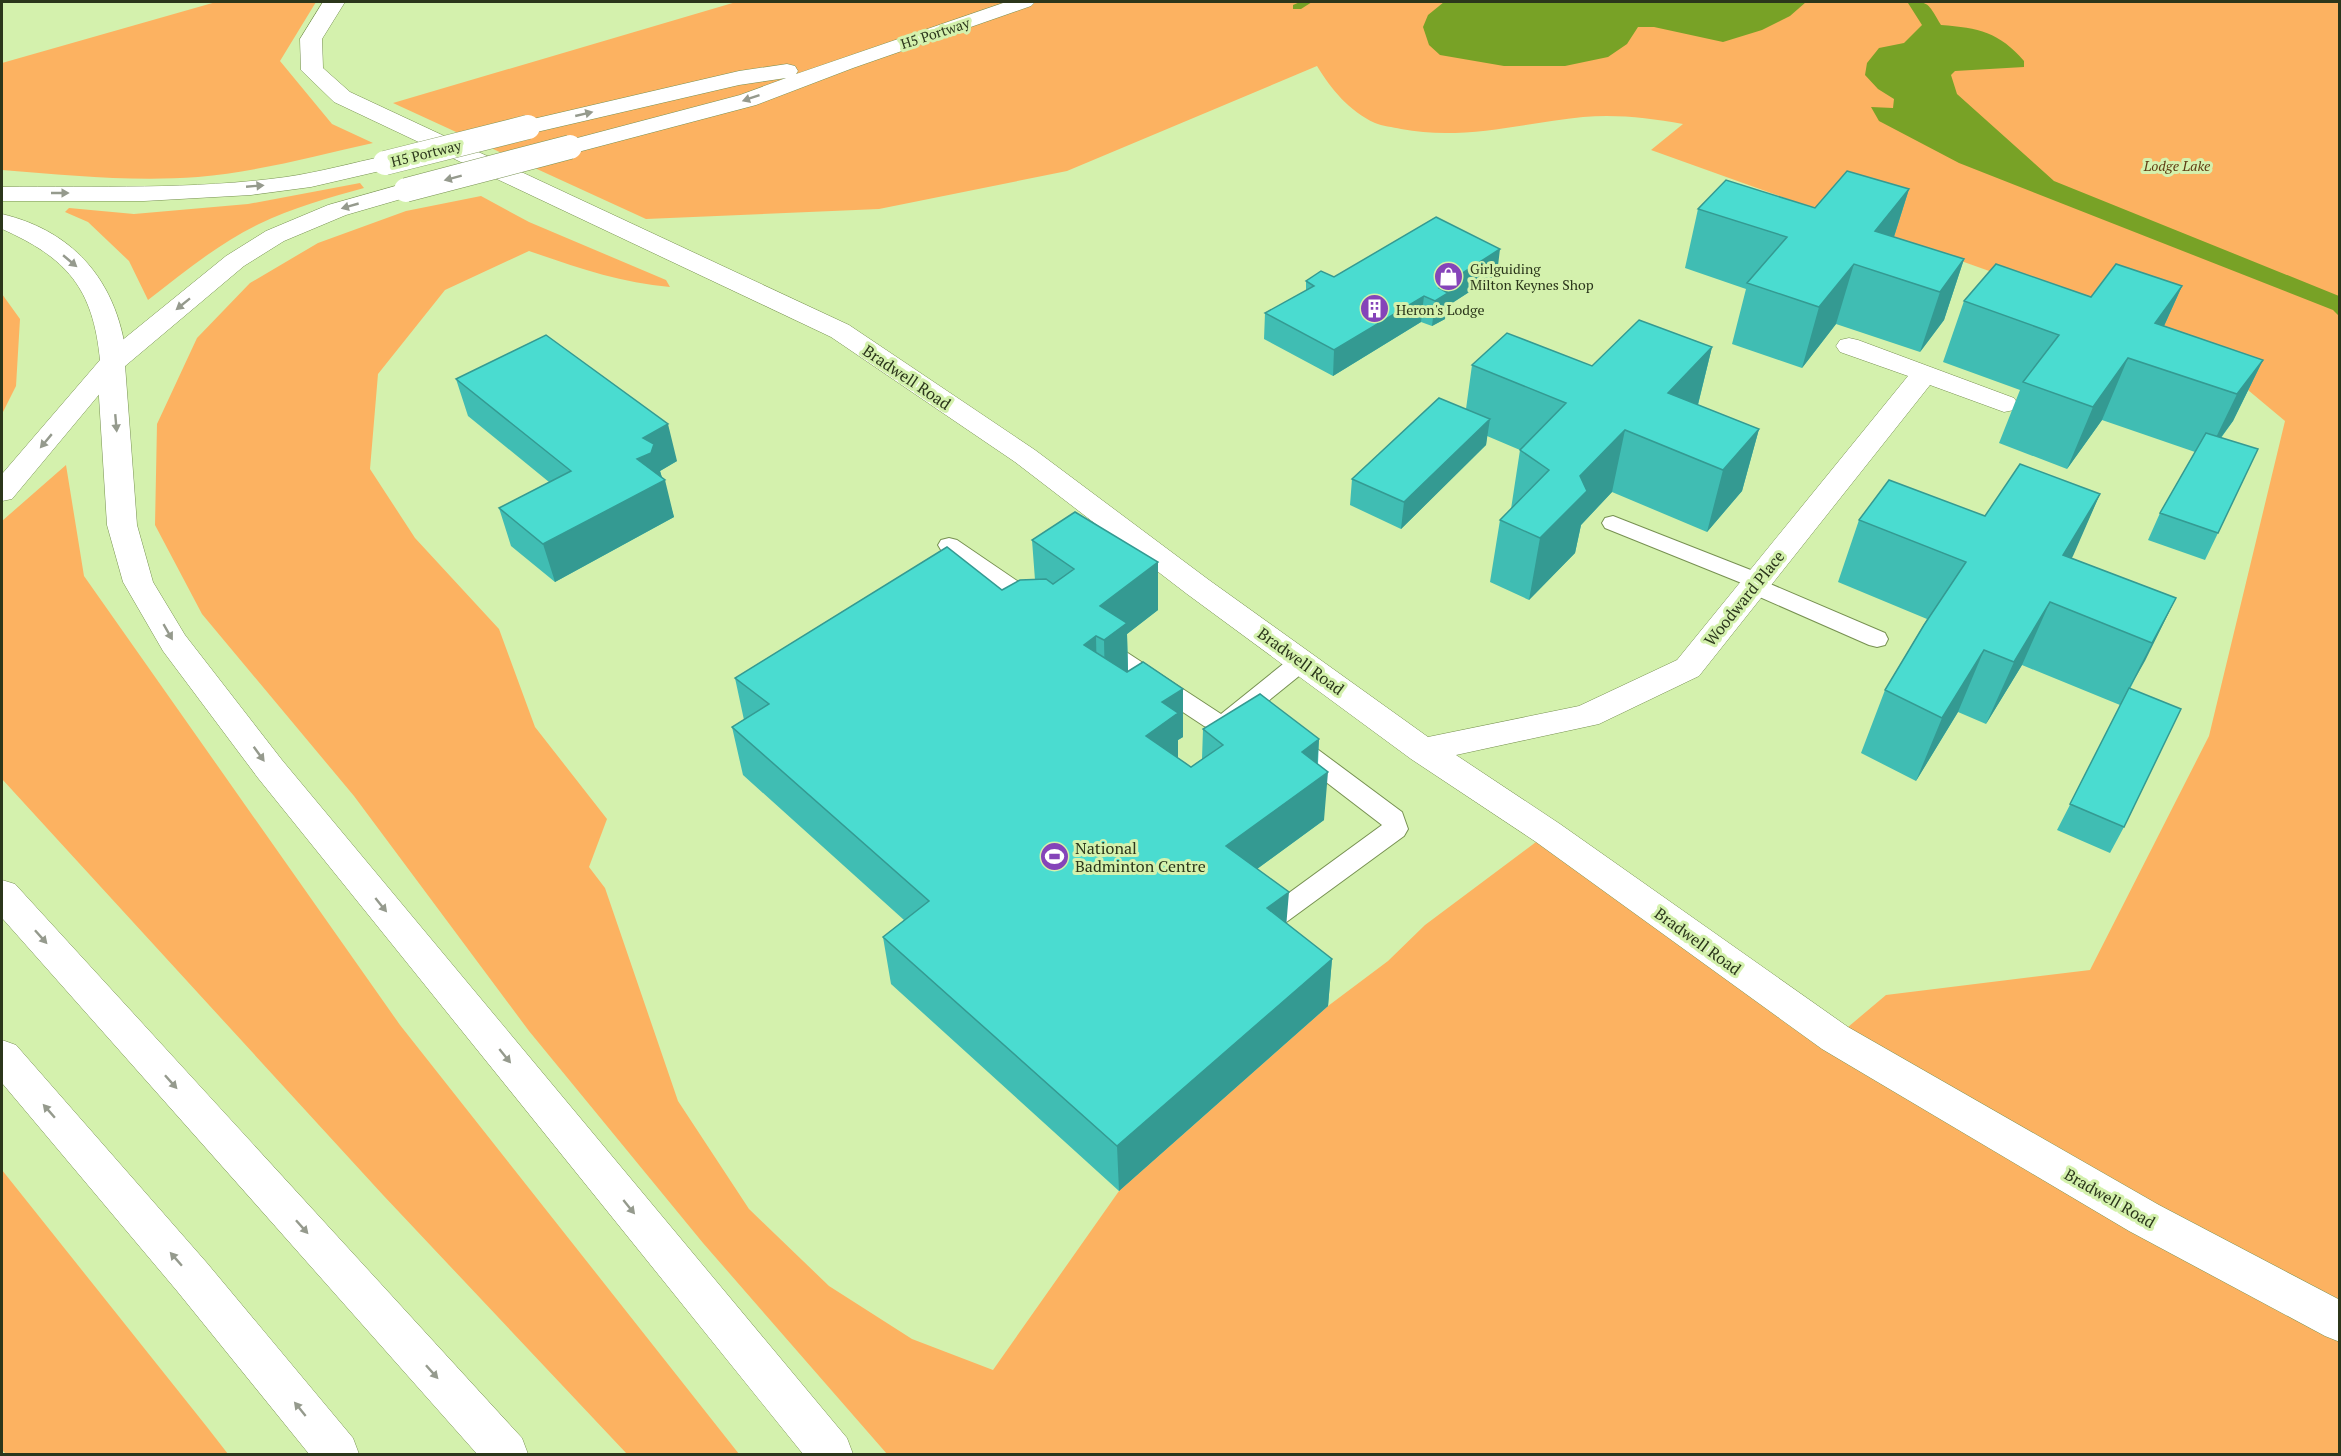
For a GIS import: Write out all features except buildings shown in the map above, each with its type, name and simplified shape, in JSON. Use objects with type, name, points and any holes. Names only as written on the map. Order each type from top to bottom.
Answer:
[{"type":"main road","name":"Bradwell Road","points":[[334,2],[311,39],[312,70],[342,97],[840,331],[1025,456],[1423,750],[1548,833],[1835,1038],[2144,1218],[2340,1322]]},
{"type":"main road","name":"H5 Portway","points":[[2,492],[112,363],[235,261],[275,236],[337,210],[406,190],[748,100],[845,63],[1024,2]]},
{"type":"main road","name":"H5 Portway","points":[[2,194],[205,190],[286,183],[385,163],[739,78],[845,63]]},
{"type":"main road","points":[[2,221],[22,228],[65,256],[84,273],[97,298],[112,336],[122,525],[138,582],[174,643],[270,769],[831,1455]]},
{"type":"main road","points":[[1849,346],[2004,404]]},
{"type":"main road","name":"Woodward Place","points":[[1423,750],[1587,716],[1688,668],[1925,373]]},
{"type":"main road","points":[[2,894],[506,1455]]},
{"type":"main road","points":[[2,1056],[192,1277],[337,1455]]},
{"type":"lane","points":[[1612,523],[1756,583],[1877,639]]},
{"type":"lane","points":[[949,545],[1056,618]]},
{"type":"lane","points":[[1106,650],[1212,720],[1219,723],[1260,720],[1393,819],[1395,829],[1276,916]]},
{"type":"lane","points":[[1260,720],[1301,662]]},
{"type":"green space","points":[[216,2],[316,2],[280,61],[332,124],[373,143],[264,167],[198,177],[124,178],[2,170],[2,63]]},
{"type":"green space","points":[[736,2],[2339,2],[2339,1454],[887,1454],[703,1243],[529,1031],[354,796],[202,614],[155,525],[157,424],[197,338],[250,283],[318,243],[406,211],[481,196],[529,222],[666,280],[670,287],[633,282],[598,274],[529,251],[445,290],[378,374],[370,469],[415,538],[499,629],[535,727],[607,819],[589,867],[605,888],[678,1101],[749,1209],[829,1286],[912,1339],[993,1370],[1119,1191],[1328,1006],[1388,961],[1425,925],[1548,833],[1835,1038],[1886,995],[2090,970],[2209,736],[2285,421],[2193,344],[1651,150],[1683,124],[1633,117],[1596,116],[1470,132],[1424,132],[1401,129],[1375,123],[1349,106],[1328,83],[1317,66],[1067,171],[879,209],[646,219],[393,103]]},
{"type":"green space","points":[[360,183],[364,188],[297,208],[244,232],[202,259],[148,300],[129,261],[88,222],[65,212],[69,208],[134,214],[248,204]]},
{"type":"green space","points":[[2,294],[20,319],[16,386],[2,414]]},
{"type":"green space","points":[[66,465],[84,576],[400,1025],[739,1454],[627,1454],[383,1195],[2,779],[2,521]]},
{"type":"green space","points":[[2,1170],[228,1454],[6,1454],[2,1450]]},
{"type":"shaded area","points":[[1444,2],[1806,2],[1790,16],[1762,30],[1723,42],[1654,27],[1638,27],[1627,44],[1608,57],[1565,66],[1504,66],[1440,55],[1429,45],[1423,27],[1428,15]]},
{"type":"shaded area","name":"Lodge Lake","points":[[1902,2],[1927,4],[1941,25],[1987,33],[2006,44],[2024,61],[2024,67],[1955,71],[1951,75],[1957,94],[2054,181],[2339,296],[2339,316],[2333,310],[1959,163],[1879,121],[1871,107],[1893,108],[1894,99],[1878,89],[1865,75],[1867,63],[1879,48],[1904,43],[1922,25],[1908,3]]},
{"type":"waterway","points":[[1297,7],[1307,2]]},
{"type":"place","name":"Girlguiding Milton Keynes Shop","points":[[1449,276]]},
{"type":"place","name":"Heron's Lodge","points":[[1375,309]]},
{"type":"place","name":"National Badminton Centre","points":[[1054,857]]}]
